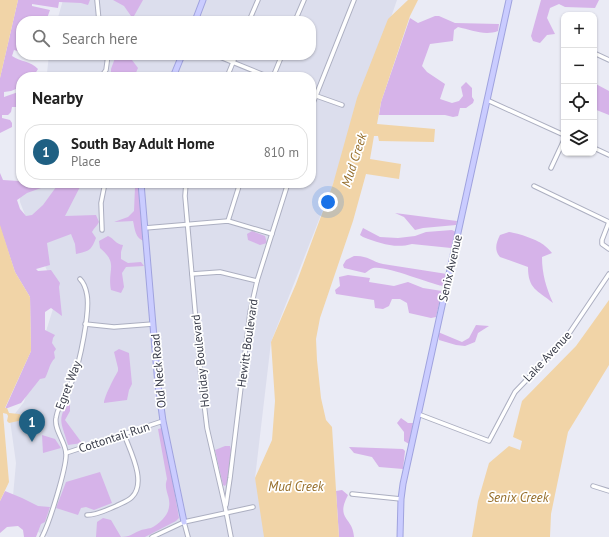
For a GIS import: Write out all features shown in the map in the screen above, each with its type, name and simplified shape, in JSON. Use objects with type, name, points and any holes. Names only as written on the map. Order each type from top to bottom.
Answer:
[{"type":"street","points":[[98,0],[99,16]]},
{"type":"street","points":[[197,16],[204,0]]},
{"type":"street","points":[[251,16],[258,0]]},
{"type":"street","points":[[297,16],[304,0]]},
{"type":"street","points":[[342,105],[316,95],[354,0]]},
{"type":"street","name":"Senix Avenue","points":[[400,537],[401,499],[418,414],[509,0]]},
{"type":"street","points":[[597,55],[609,60]]},
{"type":"street","points":[[106,72],[108,60]]},
{"type":"street","points":[[175,72],[180,60]]},
{"type":"street","points":[[228,60],[258,72]]},
{"type":"street","points":[[275,72],[280,60]]},
{"type":"street","points":[[229,72],[233,62]]},
{"type":"street","points":[[487,100],[561,134]]},
{"type":"street","points":[[552,168],[561,147]]},
{"type":"street","points":[[597,149],[609,155]]},
{"type":"street","points":[[534,186],[609,222],[602,240],[602,244],[609,249]]},
{"type":"street","points":[[102,230],[101,203],[103,188]]},
{"type":"street","name":"Old Neck Road","points":[[141,188],[163,421],[184,522]]},
{"type":"street","name":"Holiday Boulevard","points":[[186,188],[185,196],[207,428],[231,537]]},
{"type":"street","points":[[228,221],[238,188]]},
{"type":"street","name":"Hewitt Boulevard","points":[[225,506],[230,483],[250,312],[257,281],[286,188]]},
{"type":"street","points":[[145,228],[228,221],[272,234]]},
{"type":"street","points":[[192,274],[220,272],[257,281]]},
{"type":"street","name":"Lake Avenue","points":[[418,414],[490,441],[515,392],[564,341],[609,274]]},
{"type":"street","name":"Egret Way","points":[[42,537],[62,478],[65,464],[66,453],[56,424],[56,418],[76,371],[85,324],[87,295],[84,284],[80,278]]},
{"type":"street","points":[[85,324],[114,327],[153,324]]},
{"type":"street","name":"Cottontail Run","points":[[66,453],[163,421]]},
{"type":"street","points":[[87,515],[95,515],[125,502],[133,496],[138,489],[138,475],[124,434]]},
{"type":"street","points":[[593,486],[609,491]]},
{"type":"street","points":[[352,494],[401,499]]},
{"type":"street","points":[[152,537],[184,522],[253,507]]},
{"type":"street","points":[[184,522],[188,537]]},
{"type":"shaded area","points":[[18,0],[90,0],[88,5],[81,3],[59,2],[58,8],[32,4],[32,6],[50,10],[48,16],[16,16],[16,51],[14,50],[12,56],[16,58],[16,60],[22,60],[32,64],[38,69],[36,72],[16,72],[16,89],[4,92],[4,97],[16,93],[16,107],[12,107],[11,112],[8,115],[2,115],[2,118],[10,120],[12,127],[0,133],[0,78]]},
{"type":"shaded area","points":[[63,0],[397,0],[333,184],[271,342],[255,478],[270,537],[48,537],[11,518],[16,463],[10,420],[24,402],[57,296],[20,202],[19,188],[316,188],[316,72],[47,72],[48,60],[316,60],[316,16],[58,16]]},
{"type":"shaded area","points":[[113,0],[143,0],[134,16],[131,16],[124,6]]},
{"type":"shaded area","points":[[541,0],[599,0],[595,8],[565,7],[559,4],[550,8],[547,18],[555,34],[547,35],[540,43],[533,41],[531,36]]},
{"type":"shaded area","points":[[435,16],[439,16],[455,23],[499,24],[498,31],[488,33],[458,27],[454,30],[453,41],[430,44],[422,66],[427,72],[445,84],[440,99],[452,103],[459,101],[463,96],[461,87],[466,82],[472,88],[473,103],[466,108],[460,108],[458,116],[453,117],[445,115],[379,115],[381,102],[410,18],[418,23]]},
{"type":"shaded area","points":[[114,60],[132,60],[138,68],[136,72],[111,72]]},
{"type":"shaded area","points":[[597,85],[609,91],[609,115],[597,110]]},
{"type":"shaded area","points":[[0,173],[3,180],[16,181],[16,188],[41,188],[27,193],[17,200],[20,209],[26,216],[32,215],[43,205],[55,188],[79,188],[65,216],[96,215],[99,222],[92,232],[96,238],[91,248],[87,251],[76,254],[75,244],[71,234],[47,243],[50,265],[36,269],[38,271],[51,270],[60,283],[59,287],[62,316],[51,308],[45,312],[45,330],[55,335],[52,343],[56,349],[54,352],[55,358],[51,363],[45,378],[40,379],[21,403],[5,409],[31,351],[30,297],[15,272],[0,227]]},
{"type":"shaded area","points":[[135,188],[139,188],[145,241],[137,236],[133,221],[114,222],[128,217],[134,211]]},
{"type":"shaded area","points":[[395,213],[457,221],[456,225],[415,230],[404,217]]},
{"type":"shaded area","points":[[363,228],[380,237],[398,238],[415,236],[426,232],[452,230],[456,232],[451,248],[412,244],[393,246],[363,237],[360,235]]},
{"type":"shaded area","points":[[252,231],[265,236],[267,243],[260,245],[248,240],[247,234]]},
{"type":"shaded area","points":[[509,232],[523,235],[538,241],[552,253],[542,257],[545,280],[553,303],[534,288],[528,274],[528,267],[500,257],[498,254],[496,246],[500,235]]},
{"type":"shaded area","points":[[108,236],[118,244],[123,245],[121,259],[128,263],[141,262],[144,266],[126,267],[122,273],[124,287],[121,293],[111,290],[111,263],[109,258],[100,248],[99,241]]},
{"type":"shaded area","points":[[354,256],[366,257],[383,264],[447,274],[443,286],[387,269],[373,268],[365,273],[344,268],[343,265],[346,260]]},
{"type":"shaded area","points":[[348,275],[370,278],[369,282],[394,286],[408,282],[423,288],[442,291],[436,317],[431,318],[409,313],[407,303],[400,299],[392,299],[389,306],[383,309],[375,308],[374,300],[336,294],[335,290],[340,286],[339,277]]},
{"type":"shaded area","points":[[476,325],[489,326],[478,333],[475,342],[465,346],[439,340],[438,332],[462,342],[469,338]]},
{"type":"shaded area","points":[[119,349],[129,353],[132,384],[127,400],[104,403],[107,392],[118,371],[114,352]]},
{"type":"shaded area","points":[[70,402],[70,411],[65,420],[82,443],[68,445],[62,427],[61,418],[65,408]]},
{"type":"shaded area","points":[[401,418],[408,423],[413,423],[409,444],[404,441],[404,432],[397,423]]},
{"type":"shaded area","points":[[162,428],[179,518],[145,537],[121,537],[128,536],[140,530],[151,528],[160,522],[167,514],[169,500],[166,486],[167,479],[158,429]]},
{"type":"shaded area","points":[[42,435],[55,439],[61,448],[43,453]]},
{"type":"shaded area","points":[[225,446],[230,446],[231,450],[227,483],[225,486],[223,485],[215,450]]},
{"type":"shaded area","points":[[349,447],[403,449],[405,451],[403,469],[379,467],[372,457],[354,453]]},
{"type":"shaded area","points":[[100,472],[112,503],[94,510],[86,507],[81,508],[78,515],[56,508],[66,482]]},
{"type":"shaded area","points":[[342,490],[348,495],[343,509],[344,514],[353,530],[354,537],[339,537],[336,491]]},
{"type":"shaded area","points":[[5,491],[38,506],[50,507],[45,522],[41,524],[36,537],[24,537],[23,530],[18,526],[7,527],[0,533],[0,501]]},
{"type":"shaded area","points":[[103,518],[111,520],[121,537],[96,537],[97,522]]},
{"type":"water","points":[[0,0],[18,0],[0,78]]},
{"type":"water","name":"Mud Creek","points":[[408,0],[418,0],[410,16],[381,102],[377,124],[435,129],[434,142],[379,141],[378,136],[374,136],[370,159],[401,164],[399,179],[366,174],[353,221],[320,318],[316,339],[321,398],[326,420],[332,427],[339,537],[264,537],[255,478],[272,440],[275,401],[271,342],[296,284],[333,184],[357,98],[388,19]]},
{"type":"water","points":[[0,225],[15,272],[30,297],[31,351],[5,408],[7,408],[9,413],[23,416],[23,420],[9,423],[7,421],[7,414],[3,413],[9,482],[0,501]]},
{"type":"water","name":"Senix Creek","points":[[609,300],[609,365],[568,432],[551,514],[550,537],[472,537],[478,501],[489,463],[509,446],[520,450],[522,441],[513,437],[522,401],[576,346]]},
{"type":"place","name":"South Bay Adult Home","points":[[32,442]]}]
